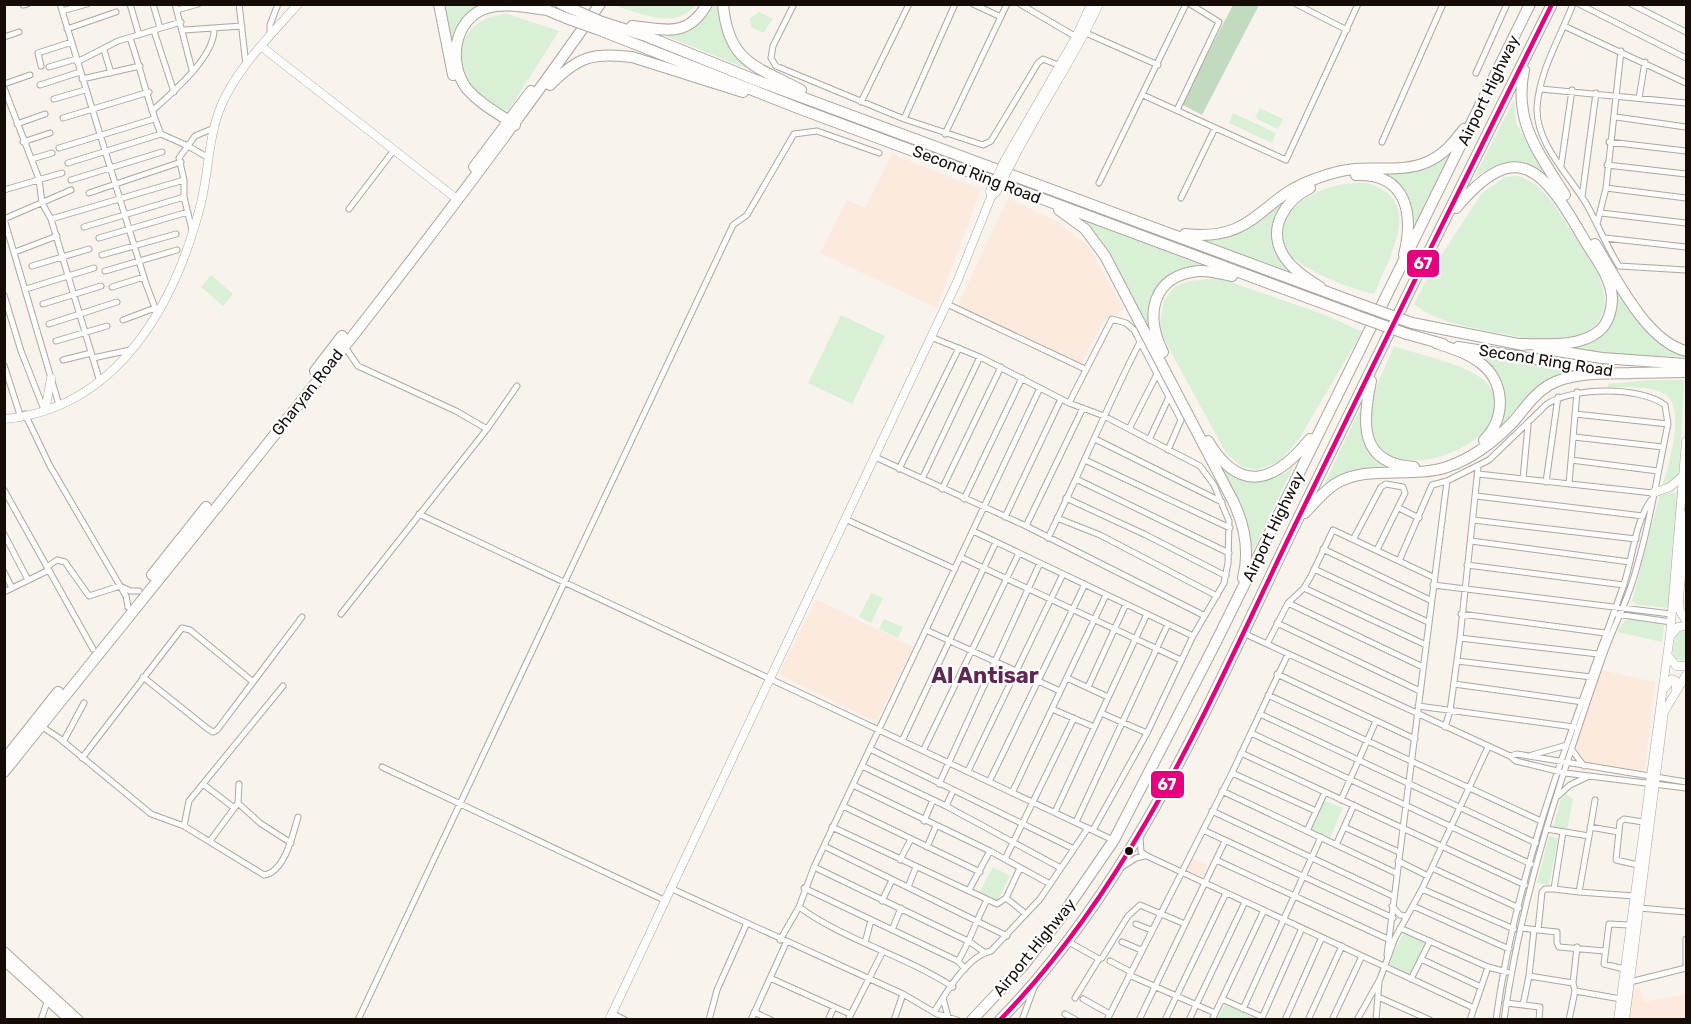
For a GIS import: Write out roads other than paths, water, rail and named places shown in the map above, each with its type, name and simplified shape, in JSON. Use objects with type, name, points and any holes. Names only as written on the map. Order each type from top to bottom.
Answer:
[{"type":"highway","points":[[440,4],[447,55],[457,84],[476,105],[510,125]]},
{"type":"highway","points":[[533,4],[547,10]]},
{"type":"highway","name":"Gharyan Road","points":[[4,760],[38,724],[510,125],[591,4]]},
{"type":"highway","name":"Gharyan Road","points":[[4,772],[93,649],[342,341],[453,195],[510,125],[528,107],[600,4]]},
{"type":"highway","points":[[510,125],[487,108],[466,86],[456,60],[457,42],[469,19],[488,8],[509,5],[566,10],[603,25],[678,30],[694,22],[707,4]]},
{"type":"highway","points":[[723,4],[731,43],[748,63],[833,108]]},
{"type":"highway","name":"Airport Highway","points":[[973,1019],[1022,967],[1087,882],[1114,840],[1240,593],[1530,4]]},
{"type":"highway","name":"Airport Highway","points":[[1000,1020],[1067,941],[1116,872],[1223,677],[1295,524],[1552,4]]},
{"type":"highway","name":"Second Ring Road","points":[[603,25],[1171,233],[1332,296],[1412,322],[1518,344],[1602,358],[1686,364]]},
{"type":"highway","name":"Second Ring Road","points":[[603,25],[803,110],[1407,334],[1436,343],[1524,359],[1635,373],[1686,372]]},
{"type":"highway","points":[[528,107],[571,66],[587,57],[600,54],[632,57],[803,110]]},
{"type":"highway","points":[[1527,54],[1522,82],[1521,107],[1532,142],[1650,327],[1663,340],[1686,351]]},
{"type":"highway","points":[[1171,233],[1203,236],[1226,234],[1252,220],[1292,190],[1315,179],[1354,169],[1405,167],[1426,163],[1452,145],[1476,115]]},
{"type":"highway","points":[[1446,220],[1473,187],[1488,175],[1516,167],[1531,171],[1557,194],[1603,271],[1612,298],[1611,311],[1599,332],[1577,341],[1518,344]]},
{"type":"highway","points":[[1332,296],[1290,264],[1282,253],[1278,240],[1278,223],[1285,208],[1294,198],[1317,184],[1348,176],[1366,175],[1388,182],[1397,189],[1407,206],[1408,216],[1406,246],[1399,272]]},
{"type":"highway","points":[[1044,200],[1085,229],[1105,256],[1236,509],[1246,546],[1240,593]]},
{"type":"highway","points":[[1257,280],[1201,271],[1176,277],[1166,284],[1154,304],[1152,317],[1160,348],[1215,451],[1230,468],[1240,473],[1261,477],[1279,471],[1299,453],[1325,420]]},
{"type":"highway","points":[[1374,364],[1364,419],[1372,447],[1387,460],[1402,466],[1430,465],[1447,461],[1473,448],[1493,431],[1499,416],[1500,398],[1496,383],[1485,367],[1465,354],[1436,343]]},
{"type":"highway","points":[[1295,524],[1322,494],[1347,478],[1438,470],[1473,456],[1500,435],[1541,390],[1555,382],[1580,376],[1635,373]]},
{"type":"main road","points":[[4,951],[69,1020]]},
{"type":"main road","points":[[4,961],[80,1020]]},
{"type":"street","points":[[60,4],[99,135],[157,311]]},
{"type":"street","points":[[62,11],[87,4]]},
{"type":"street","points":[[130,4],[139,35]]},
{"type":"street","points":[[153,4],[157,30],[174,92]]},
{"type":"street","points":[[192,70],[182,22],[176,7],[198,4]]},
{"type":"street","points":[[239,4],[246,66]]},
{"type":"street","points":[[271,37],[270,25],[278,4]]},
{"type":"street","points":[[8,419],[70,400],[101,383],[129,350],[157,311],[180,270],[192,234],[202,199],[207,157],[225,97],[246,66],[298,4]]},
{"type":"street","points":[[794,4],[773,46],[771,57],[774,64],[812,83],[904,119],[983,146],[988,144],[1038,63],[1043,60],[1061,66]]},
{"type":"street","points":[[861,102],[909,4]]},
{"type":"street","points":[[904,119],[955,4]]},
{"type":"street","points":[[973,4],[1001,17]]},
{"type":"street","points":[[945,134],[1007,4]]},
{"type":"street","points":[[1020,4],[1082,36],[1158,65]]},
{"type":"street","points":[[1082,36],[1091,4]]},
{"type":"street","points":[[625,1020],[610,1016],[947,304],[990,197],[990,191],[1099,4]]},
{"type":"street","points":[[1099,183],[1188,4],[1219,22],[1177,110]]},
{"type":"street","points":[[1296,4],[1347,30]]},
{"type":"street","points":[[1143,95],[1282,160],[1288,159],[1358,4]]},
{"type":"street","points":[[1382,142],[1443,4]]},
{"type":"street","points":[[1476,73],[1508,4]]},
{"type":"street","points":[[1573,4],[1548,59],[1541,89],[1538,121],[1561,166],[1582,197],[1621,267],[1686,270]]},
{"type":"street","points":[[1579,4],[1686,58]]},
{"type":"street","points":[[1631,4],[1686,32]]},
{"type":"street","points":[[67,29],[116,12]]},
{"type":"street","points":[[50,67],[77,60],[130,38],[182,22]]},
{"type":"street","points":[[184,30],[242,26]]},
{"type":"street","points":[[1564,26],[1686,83]]},
{"type":"street","points":[[152,111],[174,92],[213,45],[214,28]]},
{"type":"street","points":[[4,37],[19,32]]},
{"type":"street","points":[[130,38],[149,92],[154,119],[161,134]]},
{"type":"street","points":[[41,66],[38,53],[72,42]]},
{"type":"street","points":[[262,47],[453,195]]},
{"type":"street","points":[[104,50],[111,73]]},
{"type":"street","points":[[1597,224],[1606,188],[1610,142],[1616,117],[1621,51]]},
{"type":"street","points":[[1639,98],[1645,62]]},
{"type":"street","points":[[82,79],[140,66]]},
{"type":"street","points":[[40,85],[80,72]]},
{"type":"street","points":[[30,75],[4,86],[6,100],[39,179],[42,202],[57,236],[101,383]]},
{"type":"street","points":[[1541,89],[1572,90],[1616,97],[1686,103]]},
{"type":"street","points":[[54,99],[85,90]]},
{"type":"street","points":[[1561,166],[1572,90]]},
{"type":"street","points":[[63,118],[149,92]]},
{"type":"street","points":[[1582,197],[1596,93]]},
{"type":"street","points":[[17,124],[45,114]]},
{"type":"street","points":[[1616,117],[1686,128]]},
{"type":"street","points":[[59,148],[154,119]]},
{"type":"street","points":[[192,234],[184,197],[180,155],[195,136],[214,128]]},
{"type":"street","points":[[1181,198],[1215,128]]},
{"type":"street","points":[[358,1020],[733,225],[747,215],[789,138],[801,132],[818,131],[879,153]]},
{"type":"street","points":[[23,142],[50,133]]},
{"type":"street","points":[[68,163],[161,134],[207,157]]},
{"type":"street","points":[[1610,142],[1686,151]]},
{"type":"street","points":[[349,209],[394,150]]},
{"type":"street","points":[[71,180],[162,152]]},
{"type":"street","points":[[32,159],[52,153]]},
{"type":"street","points":[[89,193],[181,162]]},
{"type":"street","points":[[1607,165],[1686,174]]},
{"type":"street","points":[[4,190],[62,173]]},
{"type":"street","points":[[51,219],[184,180]]},
{"type":"street","points":[[1606,188],[1686,198]]},
{"type":"street","points":[[59,404],[4,219],[71,190]]},
{"type":"street","points":[[84,227],[184,197]]},
{"type":"street","points":[[99,238],[188,212]]},
{"type":"street","points":[[1601,213],[1686,223]]},
{"type":"street","points":[[102,255],[176,234]]},
{"type":"street","points":[[15,252],[57,236]]},
{"type":"street","points":[[1605,238],[1686,247]]},
{"type":"street","points":[[32,266],[89,249]]},
{"type":"street","points":[[105,271],[177,250]]},
{"type":"street","points":[[26,289],[94,268]]},
{"type":"street","points":[[112,287],[144,277]]},
{"type":"street","points":[[43,304],[101,286]]},
{"type":"street","points":[[4,295],[21,351],[45,406]]},
{"type":"street","points":[[49,324],[117,302]]},
{"type":"street","points":[[947,304],[1085,369]]},
{"type":"street","points":[[123,320],[157,311]]},
{"type":"street","points":[[1069,403],[1112,319],[1132,327],[1181,420],[1168,450]]},
{"type":"street","points":[[56,341],[107,326]]},
{"type":"street","points":[[931,337],[980,357],[1069,403],[1104,416],[1204,470],[1222,502],[1230,528],[1226,576],[1217,596],[1180,660],[1147,734],[1090,829],[1072,848],[1050,884],[1007,936],[991,951],[984,952],[965,969],[943,998],[937,1015]]},
{"type":"street","points":[[342,341],[349,357],[358,366],[456,411],[487,429]]},
{"type":"street","points":[[1048,538],[1140,342]]},
{"type":"street","points":[[899,468],[959,348]]},
{"type":"street","points":[[63,360],[129,350]]},
{"type":"street","points":[[922,479],[980,357]]},
{"type":"street","points":[[4,365],[23,416],[120,586],[128,607]]},
{"type":"street","points":[[942,489],[1000,367]]},
{"type":"street","points":[[1129,429],[1157,374]]},
{"type":"street","points":[[45,406],[51,378]]},
{"type":"street","points":[[964,499],[1022,378]]},
{"type":"street","points":[[341,614],[487,429],[517,386]]},
{"type":"street","points":[[780,940],[799,907],[804,888],[832,826],[1040,388]]},
{"type":"street","points":[[1569,484],[1577,392]]},
{"type":"street","points":[[1399,561],[1432,485],[1478,471],[1557,397],[1577,392],[1650,397],[1665,405],[1668,424],[1636,571],[1622,608]]},
{"type":"street","points":[[1149,440],[1169,397]]},
{"type":"street","points":[[1546,482],[1557,397]]},
{"type":"street","points":[[1005,517],[1061,399]]},
{"type":"street","points":[[23,416],[45,406],[59,404]]},
{"type":"street","points":[[1026,526],[1083,408]]},
{"type":"street","points":[[1575,414],[1668,424]]},
{"type":"street","points":[[1523,479],[1528,425]]},
{"type":"street","points":[[1574,437],[1663,447]]},
{"type":"street","points":[[1095,439],[1222,502]]},
{"type":"street","points":[[1622,1016],[1624,969],[1637,891],[1668,656],[1686,441]]},
{"type":"street","points":[[875,458],[1026,526],[1205,616]]},
{"type":"street","points":[[1085,460],[1230,528]]},
{"type":"street","points":[[1571,460],[1658,471]]},
{"type":"street","points":[[1478,471],[1653,496]]},
{"type":"street","points":[[1445,727],[1450,711],[1460,638],[1478,471]]},
{"type":"street","points":[[1584,766],[1570,747],[1574,727],[1605,633],[1624,585],[1642,516],[1653,496],[1670,487],[1684,475]]},
{"type":"street","points":[[1076,479],[1228,552]]},
{"type":"street","points":[[1376,1020],[1380,979],[1387,955],[1393,918],[1396,873],[1410,783],[1430,600],[1447,481]]},
{"type":"street","points":[[1354,538],[1379,489],[1383,485],[1404,488],[1399,508],[1377,550]]},
{"type":"street","points":[[4,490],[93,649]]},
{"type":"street","points":[[1476,496],[1642,516]]},
{"type":"street","points":[[1066,498],[1226,576]]},
{"type":"street","points":[[1399,508],[1419,518]]},
{"type":"street","points":[[419,514],[1114,840]]},
{"type":"street","points":[[1433,585],[1613,611],[1685,618],[1678,600],[1685,550],[1686,515]]},
{"type":"street","points":[[1058,518],[1100,535],[1217,596]]},
{"type":"street","points":[[845,519],[955,569]]},
{"type":"street","points":[[1473,520],[1636,539]]},
{"type":"street","points":[[1267,644],[1288,603],[1304,588],[1333,530],[1433,577]]},
{"type":"street","points":[[973,531],[1193,636]]},
{"type":"street","points":[[4,534],[28,580]]},
{"type":"street","points":[[1471,541],[1630,562]]},
{"type":"street","points":[[902,741],[996,542]]},
{"type":"street","points":[[1323,549],[1430,600]]},
{"type":"street","points":[[923,751],[1019,553]]},
{"type":"street","points":[[960,557],[1180,660]]},
{"type":"street","points":[[4,592],[48,568],[57,560],[65,562],[89,596],[120,586],[132,592],[139,591]]},
{"type":"street","points":[[939,784],[1040,563]]},
{"type":"street","points":[[1467,565],[1624,585]]},
{"type":"street","points":[[1314,569],[1428,622]]},
{"type":"street","points":[[4,572],[12,588]]},
{"type":"street","points":[[968,771],[1063,574]]},
{"type":"street","points":[[989,782],[1085,585]]},
{"type":"street","points":[[1304,588],[1426,645]]},
{"type":"street","points":[[1012,793],[1106,595]]},
{"type":"street","points":[[1288,603],[1422,667]]},
{"type":"street","points":[[1088,687],[1126,604]]},
{"type":"street","points":[[1613,611],[1622,608],[1671,618]]},
{"type":"street","points":[[1504,1020],[1521,928],[1546,829],[1613,611]]},
{"type":"street","points":[[1055,812],[1147,614]]},
{"type":"street","points":[[1461,614],[1605,633]]},
{"type":"street","points":[[143,677],[213,732],[218,730],[252,681],[302,617]]},
{"type":"street","points":[[1277,623],[1420,691]]},
{"type":"street","points":[[1076,822],[1168,624]]},
{"type":"street","points":[[1670,635],[1678,627],[1686,626]]},
{"type":"street","points":[[82,758],[182,627],[190,630],[252,681]]},
{"type":"street","points":[[926,630],[1060,692]]},
{"type":"street","points":[[1243,633],[1510,756],[1516,761],[1562,773],[1686,782]]},
{"type":"street","points":[[1460,638],[1598,654]]},
{"type":"street","points":[[1083,999],[1109,1017],[1160,911],[1232,773],[1288,654]]},
{"type":"street","points":[[1668,656],[1676,666],[1686,666]]},
{"type":"street","points":[[1457,661],[1591,677]]},
{"type":"street","points":[[1277,674],[1415,739]]},
{"type":"street","points":[[1622,1016],[1630,982],[1639,908],[1638,865],[1643,822],[1664,712],[1686,675]]},
{"type":"street","points":[[1067,678],[1108,697]]},
{"type":"street","points":[[1662,692],[1672,680],[1676,681],[1676,689]]},
{"type":"street","points":[[1454,684],[1583,702]]},
{"type":"street","points":[[184,826],[189,801],[283,686]]},
{"type":"street","points":[[1268,695],[1541,821]]},
{"type":"street","points":[[63,742],[84,703]]},
{"type":"street","points":[[1418,706],[1574,727]]},
{"type":"street","points":[[1052,709],[1094,727]]},
{"type":"street","points":[[1101,712],[1147,734]]},
{"type":"street","points":[[1260,714],[1536,843]]},
{"type":"street","points":[[1005,859],[1074,718]]},
{"type":"street","points":[[1341,800],[1376,721]]},
{"type":"street","points":[[38,724],[151,814],[184,826],[267,876],[289,851],[298,817]]},
{"type":"street","points":[[1251,733],[1531,864]]},
{"type":"street","points":[[1387,955],[1422,889],[1488,747]]},
{"type":"street","points":[[1528,756],[1570,747]]},
{"type":"street","points":[[870,749],[1072,848]]},
{"type":"street","points":[[1241,753],[1525,885]]},
{"type":"street","points":[[1510,756],[1528,756],[1584,766],[1686,788]]},
{"type":"street","points":[[382,766],[664,900]]},
{"type":"street","points":[[862,766],[946,806],[1059,867]]},
{"type":"street","points":[[1232,773],[1316,811]]},
{"type":"street","points":[[1496,1020],[1509,949],[1541,821],[1562,773]]},
{"type":"street","points":[[1557,798],[1570,785],[1589,776]]},
{"type":"street","points":[[203,784],[291,843]]},
{"type":"street","points":[[210,841],[235,805],[239,784]]},
{"type":"street","points":[[853,785],[990,851],[1050,884]]},
{"type":"street","points":[[946,806],[953,791]]},
{"type":"street","points":[[1222,792],[1396,873]]},
{"type":"street","points":[[1307,831],[1325,792]]},
{"type":"street","points":[[924,821],[933,800]]},
{"type":"street","points":[[1579,892],[1595,800]]},
{"type":"street","points":[[1336,845],[1354,805]]},
{"type":"street","points":[[843,806],[980,872]]},
{"type":"street","points":[[1212,811],[1394,896]]},
{"type":"street","points":[[1638,865],[1616,860],[1619,832],[1622,820],[1643,822]]},
{"type":"street","points":[[832,826],[997,904],[1006,898],[1020,868]]},
{"type":"street","points":[[927,847],[936,826]]},
{"type":"street","points":[[1344,827],[1399,852]]},
{"type":"street","points":[[1590,827],[1619,832]]},
{"type":"street","points":[[1140,829],[1141,848],[1147,856],[1474,1008]]},
{"type":"street","points":[[1546,829],[1588,836]]},
{"type":"street","points":[[1203,830],[1393,918]]},
{"type":"street","points":[[1554,889],[1563,832]]},
{"type":"street","points":[[1243,1009],[1321,837]]},
{"type":"street","points":[[900,860],[911,839]]},
{"type":"street","points":[[1139,1020],[1225,841]]},
{"type":"street","points":[[824,846],[1007,936]]},
{"type":"street","points":[[969,890],[990,851]]},
{"type":"street","points":[[1116,872],[1136,858],[1147,856]]},
{"type":"street","points":[[1216,860],[1390,940]]},
{"type":"street","points":[[1398,861],[1428,876]]},
{"type":"street","points":[[814,867],[970,942],[984,952]]},
{"type":"street","points":[[908,887],[916,867]]},
{"type":"street","points":[[1432,868],[1519,908]]},
{"type":"street","points":[[882,901],[892,880]]},
{"type":"street","points":[[670,888],[786,944],[903,994],[937,1015],[957,1020]]},
{"type":"street","points":[[804,888],[958,961],[965,969]]},
{"type":"street","points":[[1422,889],[1514,929]]},
{"type":"street","points":[[1523,1005],[1542,892],[1545,889],[1579,892],[1637,891]]},
{"type":"street","points":[[1165,1020],[1226,893]]},
{"type":"street","points":[[1006,898],[1026,914]]},
{"type":"street","points":[[958,961],[970,942],[976,921],[987,900]]},
{"type":"street","points":[[1189,1020],[1245,902]]},
{"type":"street","points":[[1075,998],[1128,916],[1137,907],[1143,904],[1185,924]]},
{"type":"street","points":[[1392,906],[1400,915],[1407,916]]},
{"type":"street","points":[[1413,906],[1509,949]]},
{"type":"street","points":[[799,907],[814,918],[953,987]]},
{"type":"street","points":[[892,930],[901,908]]},
{"type":"street","points":[[1639,908],[1686,912]]},
{"type":"street","points":[[1212,1020],[1264,910]]},
{"type":"street","points":[[865,943],[872,920]]},
{"type":"street","points":[[1136,924],[1151,930]]},
{"type":"street","points":[[1624,969],[1604,964],[1605,951],[1609,924],[1630,925]]},
{"type":"street","points":[[709,1020],[717,990],[746,925]]},
{"type":"street","points":[[1222,999],[1261,1018],[1302,928]]},
{"type":"street","points":[[1400,928],[1488,967],[1511,974]]},
{"type":"street","points":[[1521,928],[1557,932],[1559,947],[1605,951]]},
{"type":"street","points":[[1285,1020],[1323,938]]},
{"type":"street","points":[[1630,982],[1686,967],[1686,939]]},
{"type":"street","points":[[1067,941],[1099,959]]},
{"type":"street","points":[[1411,979],[1430,941]]},
{"type":"street","points":[[1122,942],[1141,950]]},
{"type":"street","points":[[751,1020],[786,944]]},
{"type":"street","points":[[1308,1020],[1342,946]]},
{"type":"street","points":[[1569,1020],[1575,991],[1573,982],[1576,947]]},
{"type":"street","points":[[770,978],[834,1007],[849,1017],[867,978],[883,951]]},
{"type":"street","points":[[1332,1020],[1362,956]]},
{"type":"street","points":[[1421,959],[1481,987]]},
{"type":"street","points":[[1110,961],[1155,986],[1215,1013]]},
{"type":"street","points":[[1470,1020],[1488,967]]},
{"type":"street","points":[[1031,1020],[1023,1017],[1039,975]]},
{"type":"street","points":[[1529,976],[1573,982]]},
{"type":"street","points":[[1357,1020],[1380,979]]},
{"type":"street","points":[[1575,991],[1621,999]]},
{"type":"street","points":[[894,1020],[903,994]]},
{"type":"street","points":[[40,1020],[49,997]]},
{"type":"street","points":[[1378,997],[1430,1020]]},
{"type":"street","points":[[943,998],[948,1017]]},
{"type":"street","points":[[1506,1003],[1539,1007],[1539,1020]]},
{"type":"street","points":[[828,1020],[834,1007]]},
{"type":"street","points":[[754,1012],[771,1020]]},
{"type":"street","points":[[1065,1014],[1076,1020]]},
{"type":"district","name":"Al Antisar","points":[[985,675]]}]
